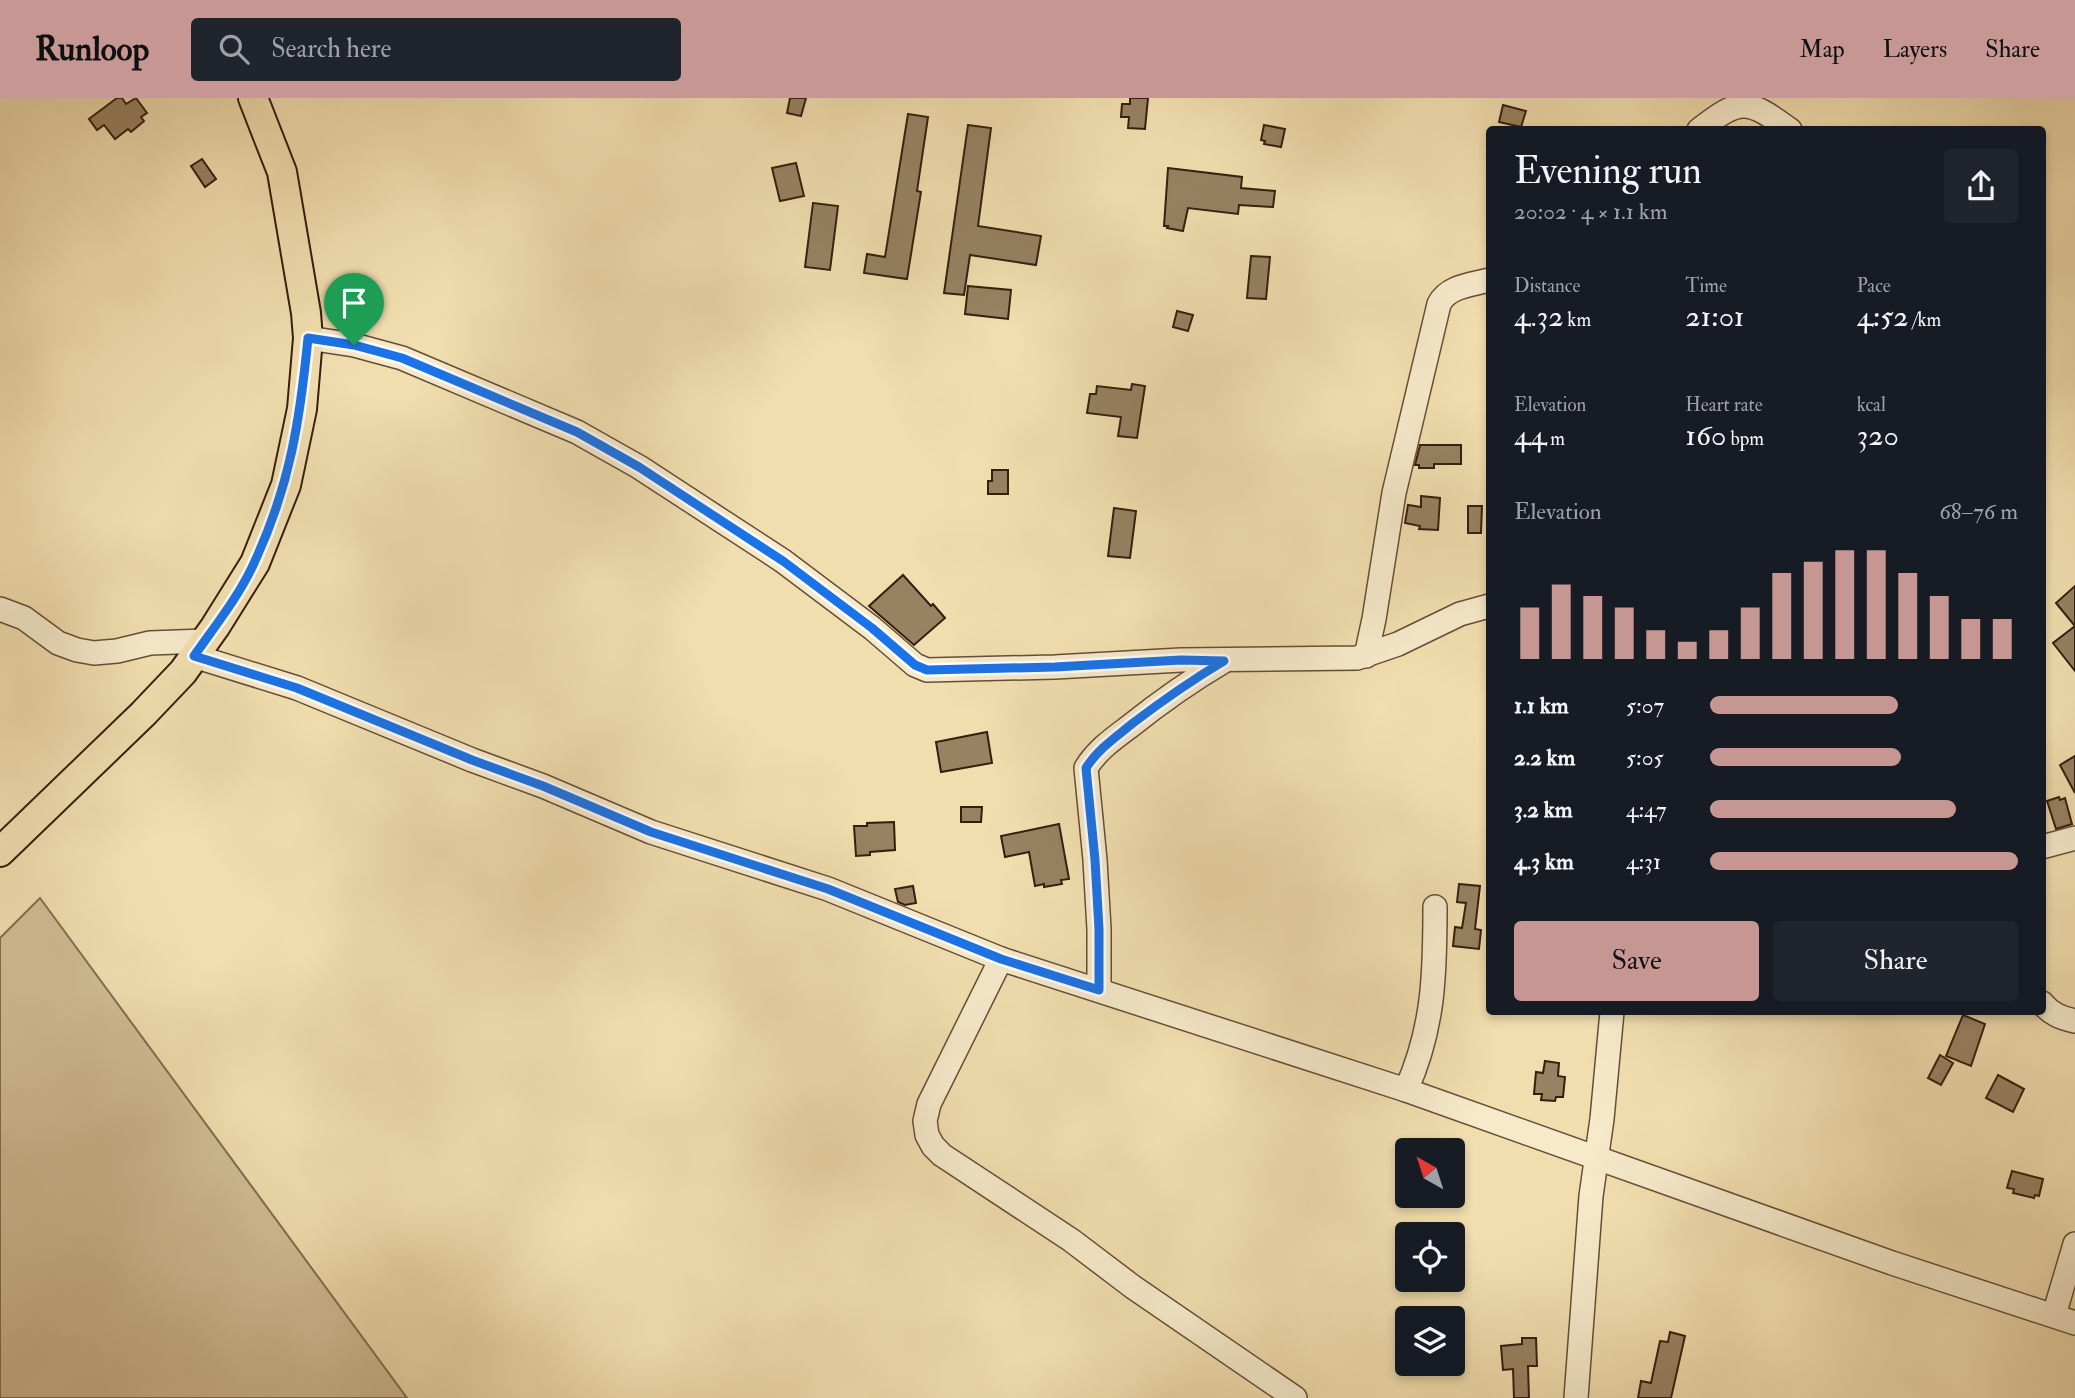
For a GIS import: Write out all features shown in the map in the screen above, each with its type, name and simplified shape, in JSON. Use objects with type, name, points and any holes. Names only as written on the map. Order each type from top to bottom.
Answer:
[{"type":"main road","points":[[0,852],[183,672],[255,564],[286,485],[302,409],[308,338],[306,313],[282,172],[253,98]]},
{"type":"street","points":[[1703,126],[1728,103],[1743,98],[1754,101],[1784,126]]},
{"type":"street","points":[[1366,656],[1394,493],[1439,304],[1443,295],[1450,290],[1486,281]]},
{"type":"street","points":[[308,338],[354,345],[402,358],[577,432],[639,467],[783,561],[872,628],[915,665],[927,670],[1181,660],[1348,659],[1366,656],[1398,644],[1460,614],[1486,607]]},
{"type":"street","points":[[0,609],[24,618],[58,643],[78,650],[94,653],[117,651],[149,643],[199,648],[651,832],[828,889],[1001,959],[1406,1090],[1892,1263],[2065,1319],[2075,1244]]},
{"type":"street","points":[[1099,990],[1096,870],[1086,768],[1103,747],[1150,710],[1196,677],[1224,661]]},
{"type":"street","points":[[2046,846],[2075,838]]},
{"type":"street","points":[[1406,1090],[1423,1049],[1431,1013],[1435,977],[1436,906]]},
{"type":"street","points":[[1001,959],[929,1104],[925,1121],[927,1135],[933,1146],[956,1166],[1071,1240],[1133,1287],[1295,1398]]},
{"type":"street","points":[[2046,1008],[2060,1017],[2075,1021]]},
{"type":"street","points":[[1576,1398],[1591,1196],[1612,1015]]},
{"type":"shaded area","points":[[40,898],[407,1398],[0,1398],[0,938]]},
{"type":"building","points":[[117,98],[122,98],[126,104],[136,98],[147,113],[141,117],[144,121],[131,132],[128,129],[115,139],[104,125],[97,130],[89,119]]},
{"type":"building","points":[[790,98],[806,98],[801,116],[787,113]]},
{"type":"building","points":[[1130,98],[1148,98],[1145,129],[1128,128],[1129,117],[1121,117],[1122,104],[1130,104]]},
{"type":"building","points":[[1503,105],[1526,111],[1521,126],[1499,122]]},
{"type":"building","points":[[908,114],[928,117],[917,191],[921,192],[907,279],[864,273],[867,254],[885,257]]},
{"type":"building","points":[[968,125],[991,128],[978,226],[1041,236],[1036,265],[970,255],[964,295],[944,293]]},
{"type":"building","points":[[1264,125],[1285,129],[1281,147],[1264,144],[1265,141],[1261,140]]},
{"type":"building","points":[[202,159],[216,179],[205,187],[191,166]]},
{"type":"building","points":[[796,163],[804,196],[780,201],[772,168]]},
{"type":"building","points":[[1168,168],[1242,177],[1241,188],[1275,191],[1273,207],[1239,205],[1238,214],[1188,208],[1183,231],[1167,228],[1168,226],[1164,226]]},
{"type":"building","points":[[813,203],[838,206],[830,270],[805,267]]},
{"type":"building","points":[[1251,256],[1270,257],[1266,299],[1247,298]]},
{"type":"building","points":[[968,286],[1011,290],[1008,319],[965,314]]},
{"type":"building","points":[[1177,311],[1193,315],[1188,331],[1173,327]]},
{"type":"building","points":[[1132,384],[1145,386],[1137,438],[1118,436],[1121,417],[1087,413],[1090,394],[1096,394],[1097,386],[1131,390]]},
{"type":"building","points":[[1420,445],[1461,445],[1461,464],[1434,464],[1434,468],[1419,468],[1419,465],[1415,465]]},
{"type":"building","points":[[992,470],[1008,470],[1008,494],[988,494],[988,481],[992,481]]},
{"type":"building","points":[[1421,496],[1440,498],[1438,530],[1419,529],[1420,526],[1405,523],[1408,505],[1421,507]]},
{"type":"building","points":[[1468,506],[1482,506],[1481,533],[1468,533]]},
{"type":"building","points":[[1114,508],[1136,511],[1130,558],[1108,556]]},
{"type":"building","points":[[903,575],[945,618],[914,645],[869,606]]},
{"type":"building","points":[[2075,586],[2075,626],[2056,603]]},
{"type":"building","points":[[2075,626],[2075,671],[2053,643]]},
{"type":"building","points":[[987,732],[992,763],[941,772],[936,742]]},
{"type":"building","points":[[2075,756],[2075,793],[2060,765]]},
{"type":"building","points":[[2059,797],[2060,800],[2065,798],[2072,824],[2056,829],[2047,801]]},
{"type":"building","points":[[961,807],[982,807],[981,822],[961,822]]},
{"type":"building","points":[[894,822],[895,850],[856,856],[854,826]]},
{"type":"building","points":[[1059,824],[1069,879],[1061,880],[1062,884],[1035,886],[1029,852],[1005,857],[1001,836]]},
{"type":"building","points":[[1459,884],[1480,886],[1475,929],[1481,930],[1479,949],[1453,946],[1455,927],[1462,928],[1466,903],[1457,902]]},
{"type":"building","points":[[913,886],[916,903],[905,905],[898,902],[895,889]]},
{"type":"building","points":[[1963,1015],[1985,1024],[1971,1066],[1946,1056]]},
{"type":"building","points":[[1940,1055],[1953,1063],[1941,1085],[1928,1078]]},
{"type":"building","points":[[1545,1061],[1559,1063],[1558,1076],[1565,1077],[1563,1097],[1556,1097],[1555,1101],[1541,1100],[1542,1094],[1534,1094],[1536,1072],[1543,1073]]},
{"type":"building","points":[[1998,1075],[2024,1089],[2013,1112],[1986,1098]]},
{"type":"building","points":[[2012,1171],[2043,1179],[2039,1196],[2035,1195],[2034,1198],[2013,1193],[2014,1189],[2007,1188]]},
{"type":"building","points":[[1670,1332],[1685,1336],[1671,1398],[1638,1398],[1641,1381],[1651,1383],[1660,1341],[1668,1342]]},
{"type":"building","points":[[1522,1338],[1536,1338],[1537,1366],[1528,1366],[1529,1398],[1514,1398],[1513,1369],[1503,1370],[1501,1346],[1522,1344]]},
{"type":"route","points":[[308,338],[354,345],[402,358],[526,408],[577,432],[639,467],[783,561],[872,628],[915,665],[927,670],[1017,669],[1181,660],[1224,661],[1196,677],[1150,710],[1093,756],[1086,768],[1095,860],[1099,990],[1001,959],[828,889],[651,832],[297,688],[194,656],[255,564],[286,485],[302,409],[308,338]]}]
